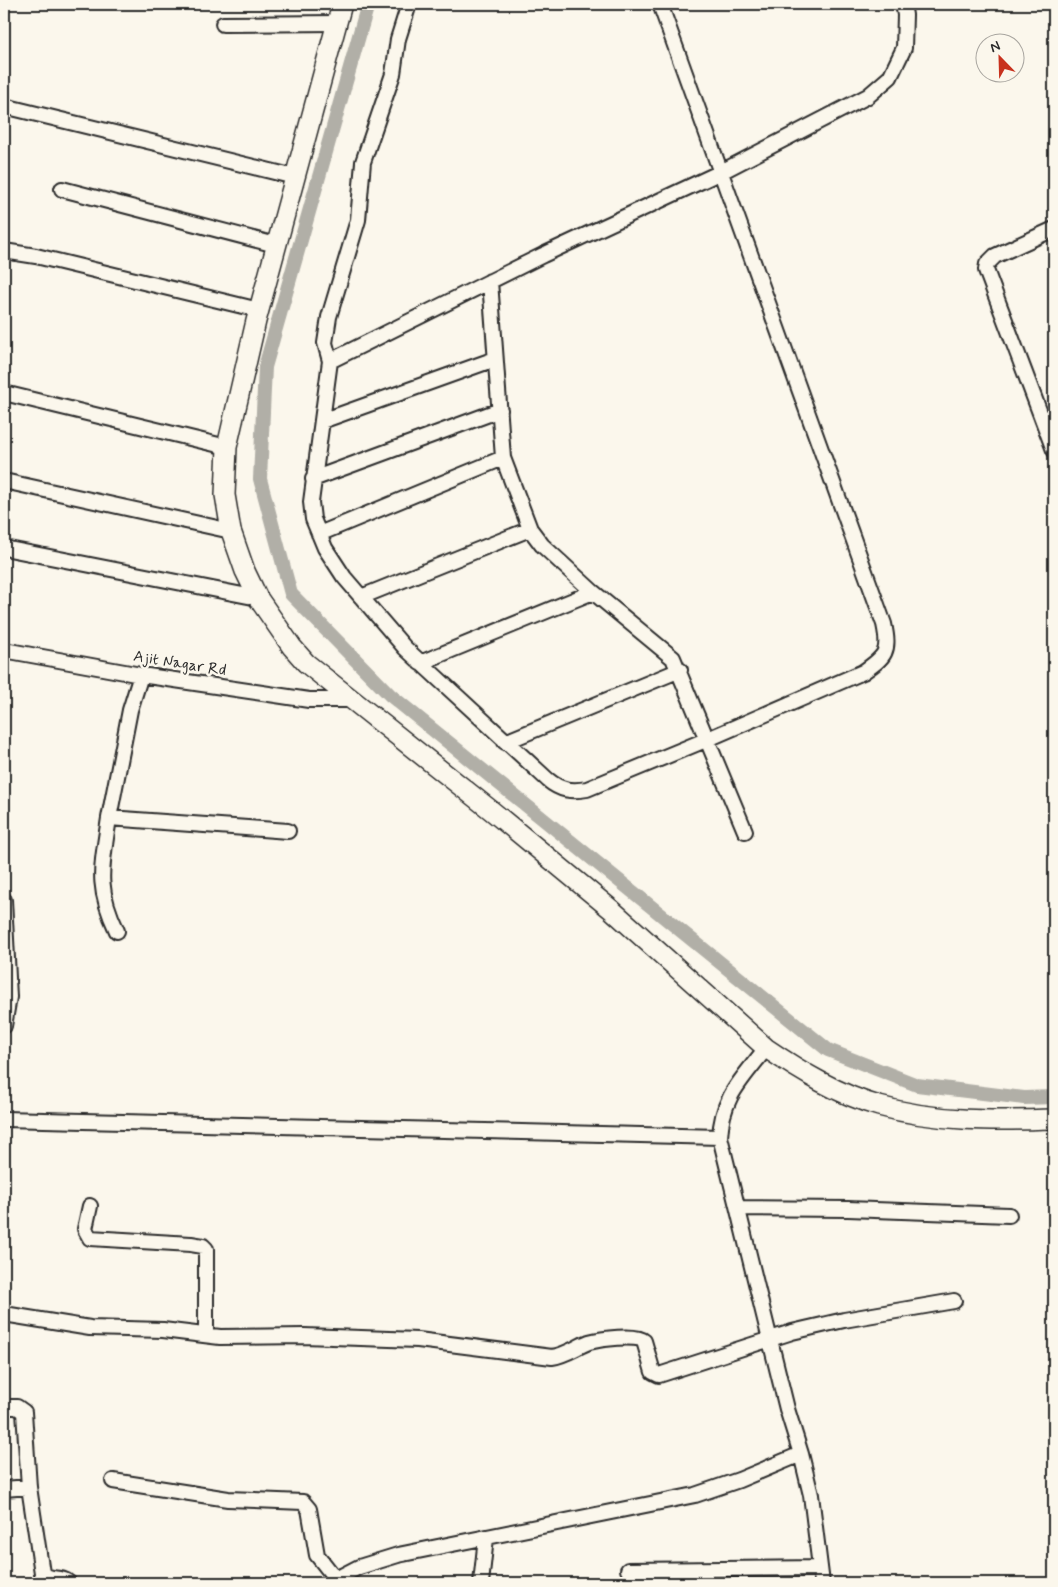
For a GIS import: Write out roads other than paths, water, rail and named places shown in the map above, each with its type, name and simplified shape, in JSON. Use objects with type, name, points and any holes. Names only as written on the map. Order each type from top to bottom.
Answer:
[{"type":"street","points":[[342,4],[258,310],[227,447],[225,495],[231,531],[244,571],[258,598],[301,658],[492,811],[604,904],[766,1048],[841,1092],[877,1106],[945,1119],[1002,1121],[1054,1119]]},
{"type":"street","points":[[409,4],[398,39],[393,74],[364,162],[358,220],[329,317],[325,343],[330,361],[313,478],[311,502],[313,519],[318,534],[334,564],[420,663],[554,786],[571,791],[587,789],[708,740],[863,672],[884,656],[888,648],[881,616],[660,4]]},
{"type":"street","points":[[330,361],[490,281],[721,172],[856,103],[881,86],[897,65],[904,48],[905,15],[903,4]]},
{"type":"street","points":[[223,24],[337,23]]},
{"type":"street","points":[[4,106],[295,177]]},
{"type":"street","points":[[62,189],[276,245]]},
{"type":"street","points":[[1054,229],[996,256],[987,264],[986,270],[1054,450]]},
{"type":"street","points":[[4,251],[43,258],[258,310]]},
{"type":"street","points":[[490,281],[503,458],[530,529],[542,545],[593,592],[666,651],[680,670],[745,831]]},
{"type":"street","points":[[322,421],[495,359]]},
{"type":"street","points":[[4,394],[227,447]]},
{"type":"street","points":[[313,478],[500,410]]},
{"type":"street","points":[[318,534],[503,458]]},
{"type":"street","points":[[4,481],[231,531]]},
{"type":"street","points":[[361,597],[530,529]]},
{"type":"street","points":[[4,548],[258,598]]},
{"type":"street","points":[[420,663],[593,592]]},
{"type":"street","name":"Ajit Nagar Rd","points":[[4,650],[141,675],[309,700],[352,700]]},
{"type":"street","points":[[505,742],[680,670]]},
{"type":"street","points":[[117,931],[102,892],[102,867],[109,818],[130,710],[141,675]]},
{"type":"street","points":[[109,818],[288,831]]},
{"type":"street","points":[[4,900],[9,997],[4,1026]]},
{"type":"street","points":[[766,1048],[725,1104],[721,1116],[720,1137],[769,1338],[802,1454],[811,1495],[822,1583]]},
{"type":"street","points":[[4,1119],[720,1137]]},
{"type":"street","points":[[90,1206],[85,1229],[90,1238],[191,1244],[199,1245],[206,1250],[206,1335]]},
{"type":"street","points":[[738,1208],[848,1209],[1009,1215]]},
{"type":"street","points":[[4,1314],[90,1328],[164,1330],[228,1338],[304,1336],[418,1340],[552,1357],[562,1355],[597,1340],[637,1338],[644,1341],[653,1372],[659,1375],[769,1338],[844,1320],[954,1301]]},
{"type":"street","points":[[4,1407],[17,1407],[24,1412],[29,1487],[42,1573],[48,1578],[63,1578],[69,1583]]},
{"type":"street","points":[[113,1481],[228,1498],[303,1502],[309,1509],[317,1555],[332,1581],[359,1567],[398,1555],[695,1495],[802,1454]]},
{"type":"street","points":[[4,1489],[29,1487]]},
{"type":"street","points":[[480,1583],[486,1538]]},
{"type":"street","points":[[628,1570],[819,1568]]},
{"type":"waterway","points":[[368,4],[265,367],[260,479],[291,594],[390,695],[828,1050],[917,1085],[1024,1098],[1054,1097]]}]
